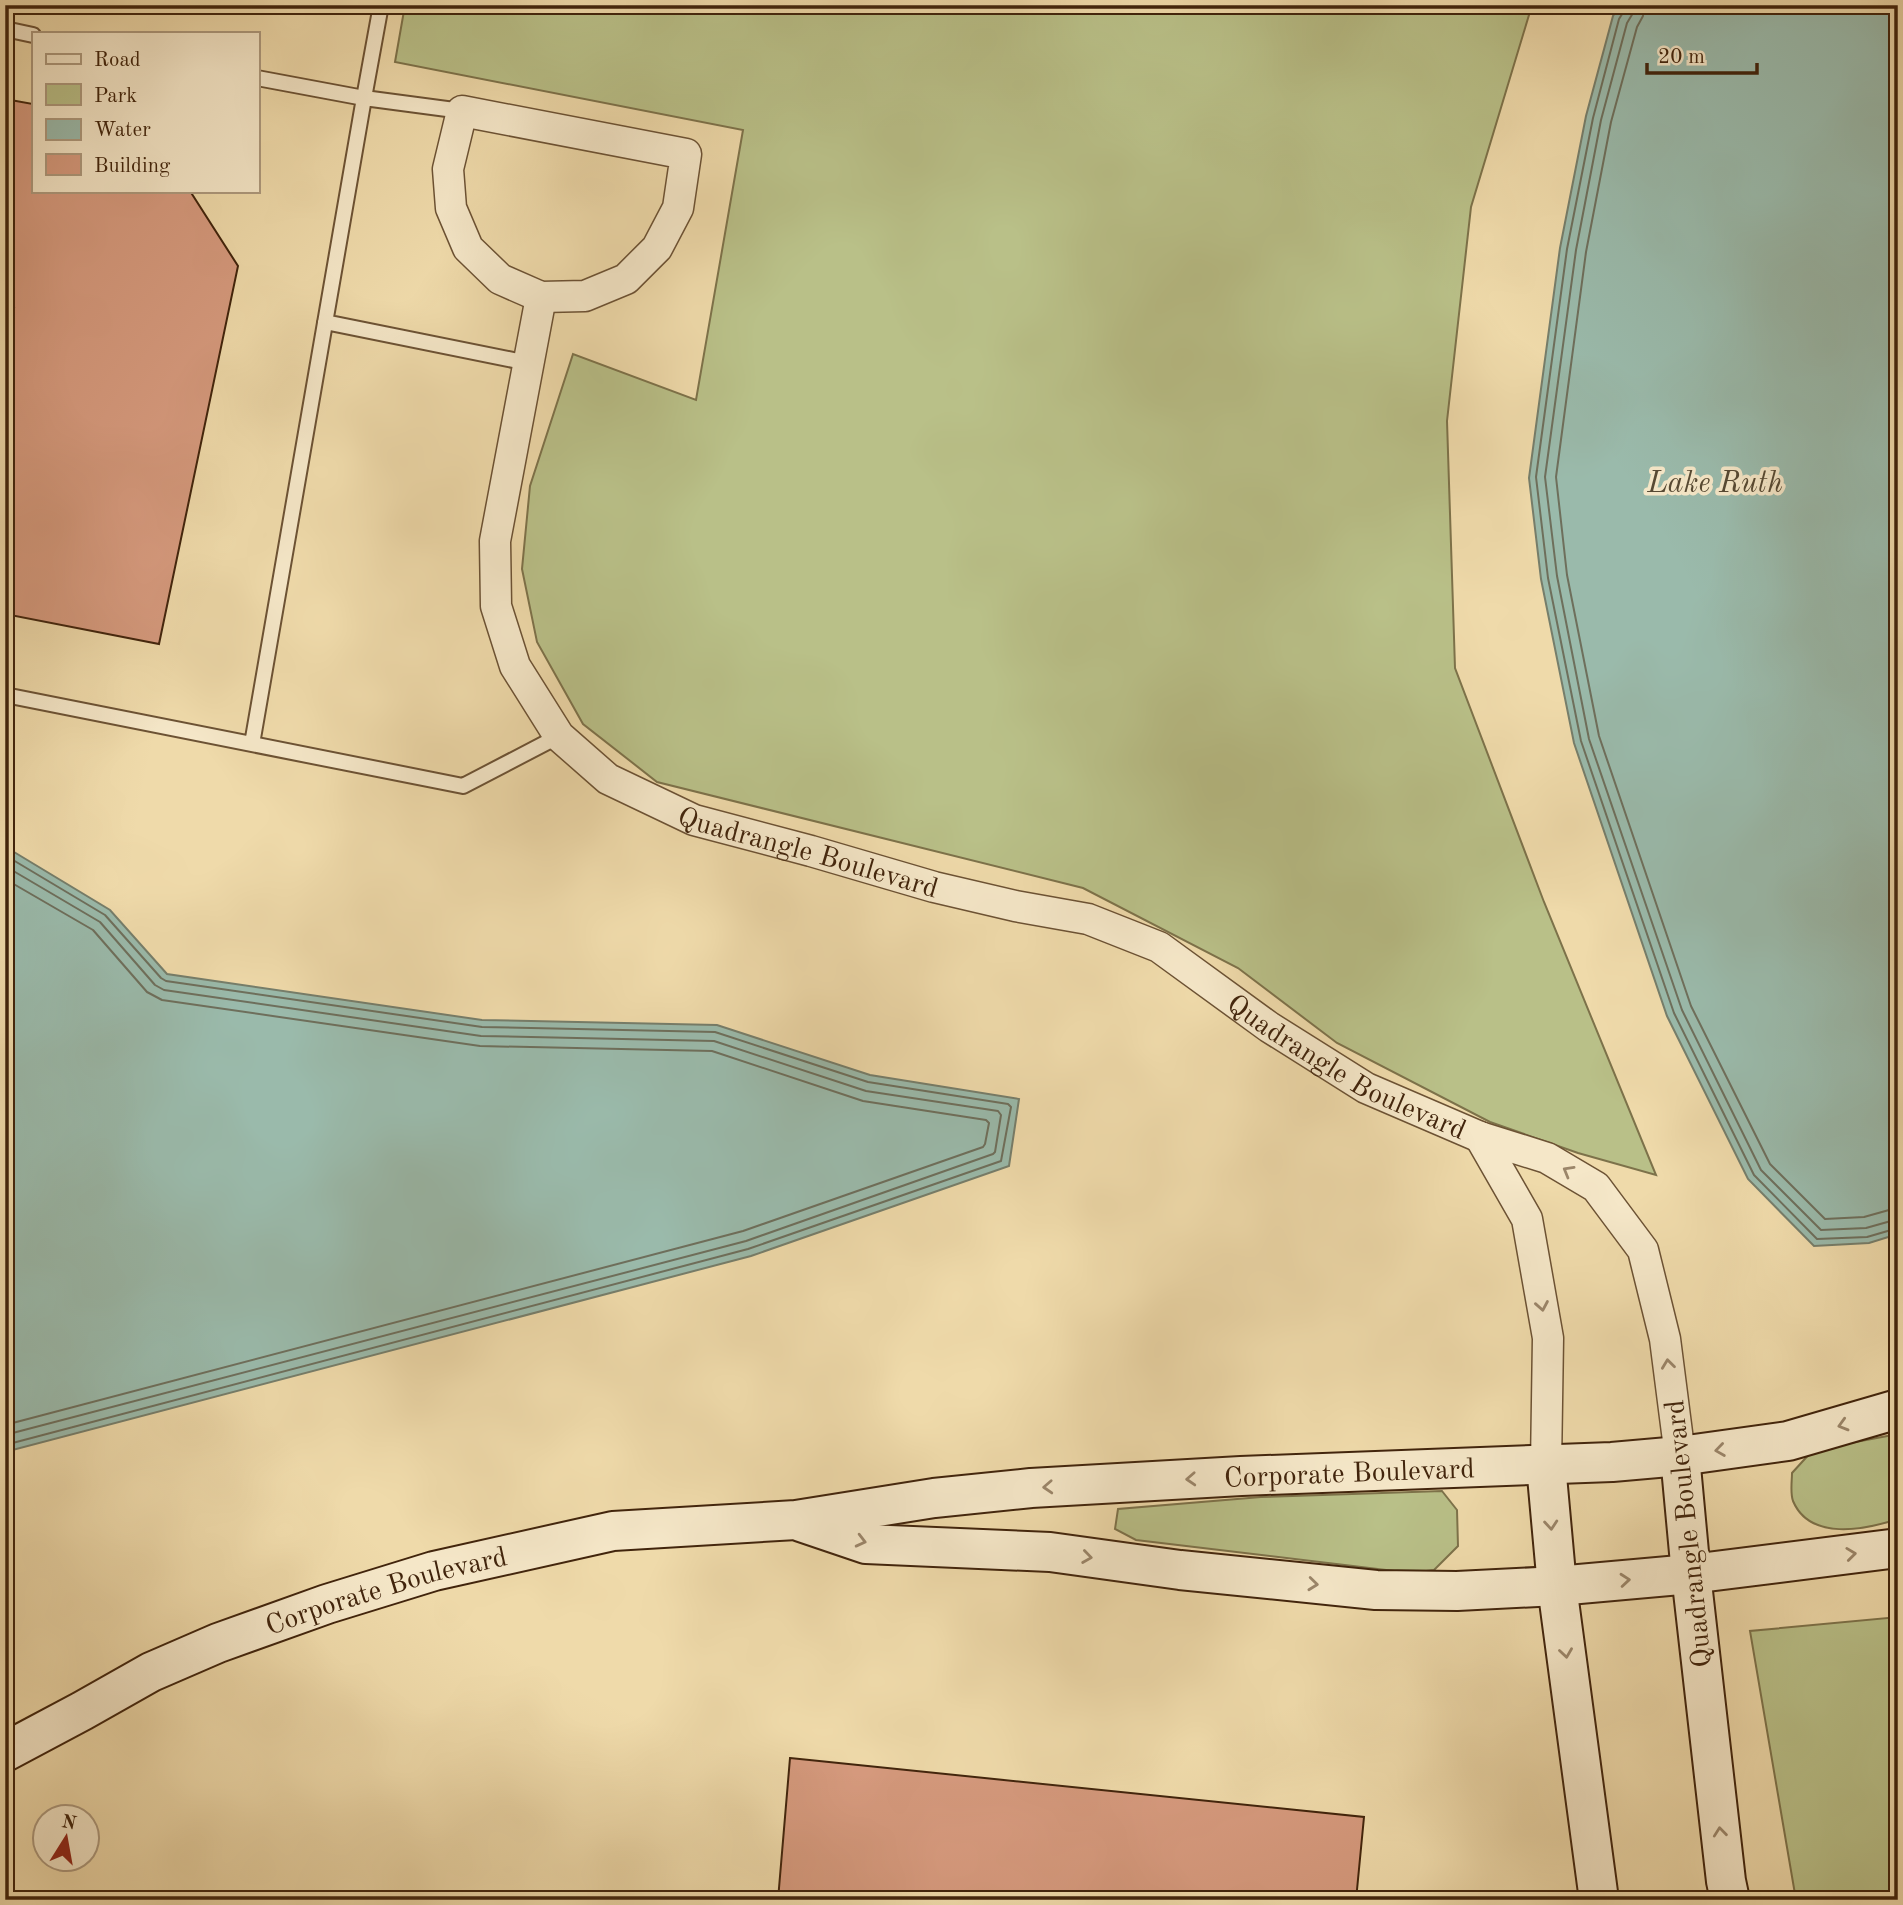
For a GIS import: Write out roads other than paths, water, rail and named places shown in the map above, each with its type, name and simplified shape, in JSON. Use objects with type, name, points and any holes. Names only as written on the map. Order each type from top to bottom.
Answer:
[{"type":"street","points":[[462,111],[685,154],[678,208],[657,248],[626,279],[585,296],[541,297],[500,279],[468,248],[451,208],[448,169],[462,111]]},
{"type":"street","name":"Quadrangle Boulevard","points":[[541,297],[495,541],[496,606],[515,666],[559,736],[608,779],[694,820],[934,887],[1015,906],[1088,919],[1159,947],[1269,1027],[1366,1088],[1480,1137],[1546,1158],[1596,1187],[1643,1251],[1665,1339],[1730,1900]]},
{"type":"street","name":"Quadrangle Boulevard","points":[[1480,1137],[1527,1219],[1548,1338],[1546,1465],[1557,1586],[1600,1900]]},
{"type":"street","name":"Corporate Boulevard","points":[[5,1752],[151,1672],[218,1643],[327,1604],[434,1571],[613,1531],[796,1520],[934,1498],[1031,1488],[1241,1476],[1612,1462],[1680,1456],[1788,1441],[1898,1409]]},
{"type":"street","name":"Corporate Boulevard","points":[[796,1520],[866,1544],[1050,1552],[1180,1570],[1376,1590],[1457,1591],[1557,1586],[1691,1574],[1898,1548]]},
{"type":"lane","points":[[252,744],[381,5]]},
{"type":"lane","points":[[5,29],[32,35]]},
{"type":"lane","points":[[259,78],[364,98],[462,111]]},
{"type":"lane","points":[[325,322],[528,363]]},
{"type":"lane","points":[[5,695],[463,786],[559,736]]},
{"type":"water","name":"Lake Ruth","points":[[1620,5],[1898,5],[1898,1234],[1869,1243],[1814,1246],[1748,1179],[1667,1016],[1574,743],[1541,579],[1529,478],[1560,248],[1586,116],[1613,16]]},
{"type":"water","points":[[14,852],[110,910],[167,974],[482,1020],[717,1025],[870,1075],[1019,1099],[1009,1166],[751,1256],[5,1452],[5,853]]}]
